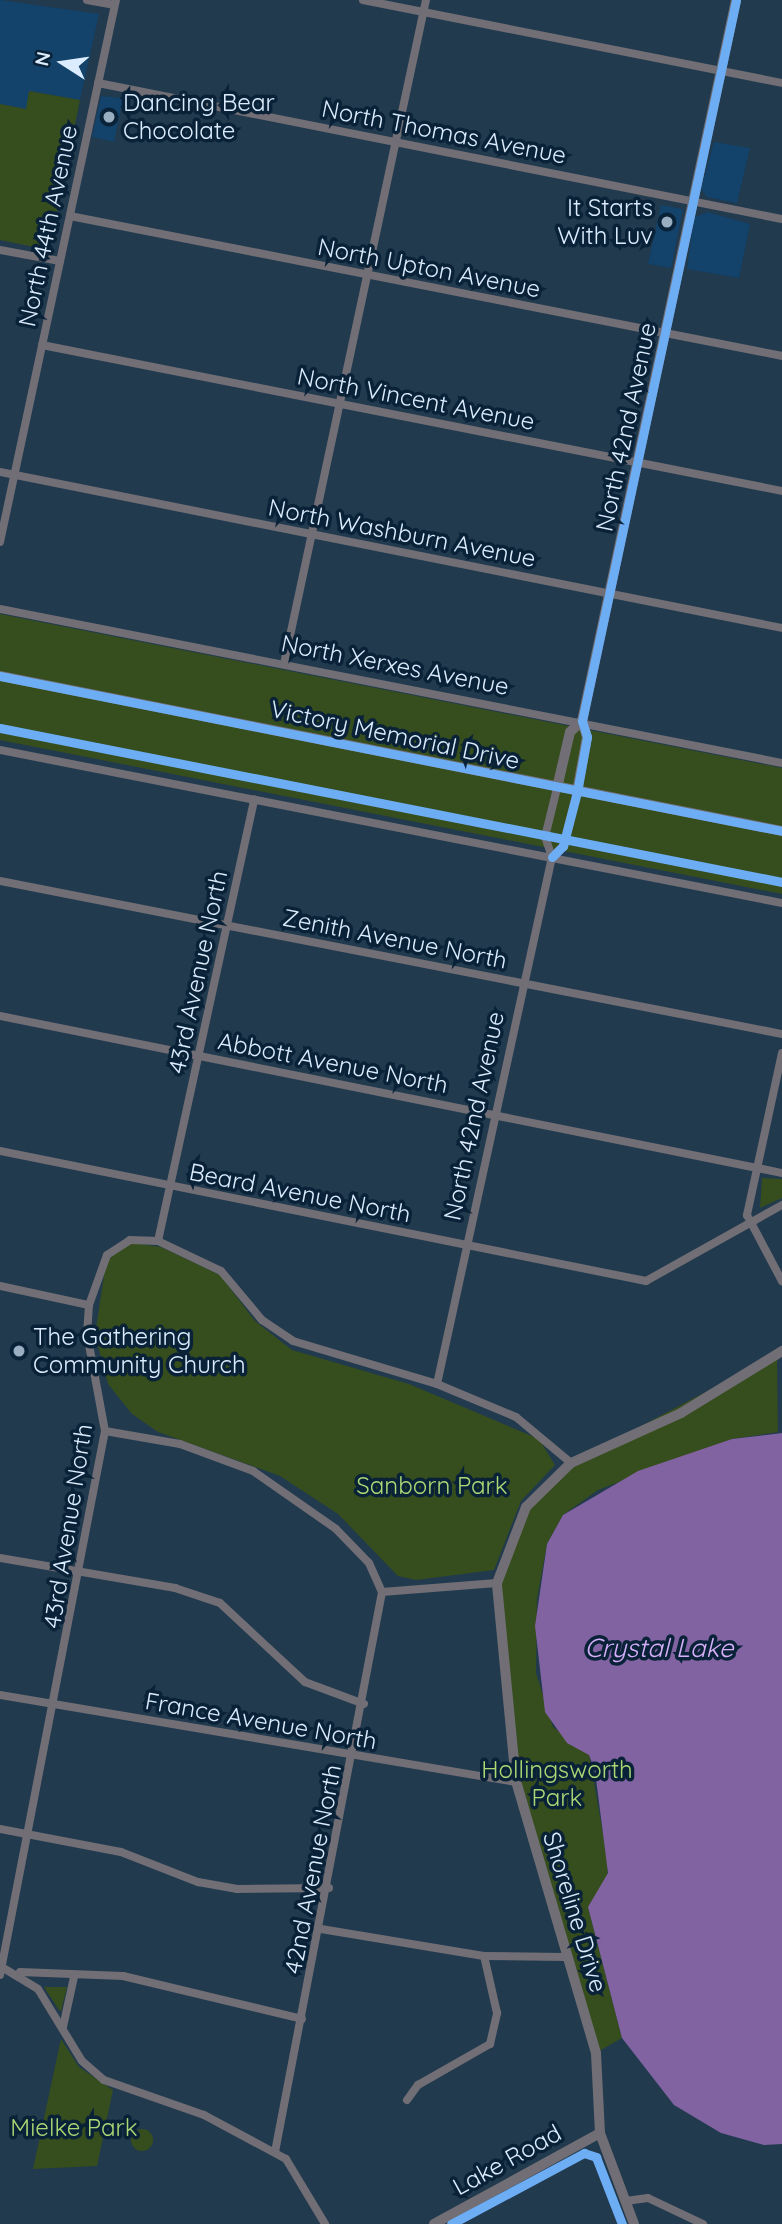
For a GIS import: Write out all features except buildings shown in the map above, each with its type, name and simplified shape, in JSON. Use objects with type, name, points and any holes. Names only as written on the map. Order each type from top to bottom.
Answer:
[{"type":"street","points":[[87,0],[115,3]]},
{"type":"street","points":[[363,0],[782,83]]},
{"type":"street","points":[[284,664],[426,0]]},
{"type":"street","name":"North 42nd Avenue","points":[[552,857],[563,846],[577,792],[587,737],[582,721],[736,0]]},
{"type":"street","name":"North 44th Avenue","points":[[0,542],[115,3]]},
{"type":"street","name":"North Thomas Avenue","points":[[98,83],[782,219]]},
{"type":"street","name":"North Upton Avenue","points":[[70,216],[782,356]]},
{"type":"street","points":[[0,250],[60,261]]},
{"type":"street","name":"North Vincent Avenue","points":[[42,345],[782,491]]},
{"type":"street","name":"North Washburn Avenue","points":[[0,472],[782,628]]},
{"type":"street","name":"North Xerxes Avenue","points":[[0,609],[582,721],[782,763]]},
{"type":"street","name":"Victory Memorial Drive","points":[[0,676],[782,831]]},
{"type":"street","name":"North 42nd Avenue","points":[[437,1384],[552,857],[545,837],[569,732],[582,721]]},
{"type":"street","points":[[0,750],[782,903]]},
{"type":"street","name":"43rd Avenue North","points":[[1,1969],[57,1706],[105,1431],[87,1334],[89,1305],[107,1255],[130,1240],[158,1241],[254,799]]},
{"type":"street","name":"Zenith Avenue North","points":[[0,881],[782,1034]]},
{"type":"street","name":"Abbott Avenue North","points":[[0,1016],[782,1173]]},
{"type":"street","points":[[782,1053],[757,1168],[750,1223],[782,1281]]},
{"type":"street","name":"Beard Avenue North","points":[[0,1151],[170,1188],[646,1281],[782,1205]]},
{"type":"street","points":[[158,1241],[221,1271],[262,1320],[293,1341],[437,1384],[526,1422],[571,1463]]},
{"type":"street","points":[[0,1286],[89,1305]]},
{"type":"street","name":"Shoreline Drive","points":[[634,2224],[600,2133],[596,2053],[565,1957],[516,1782],[497,1583],[526,1507],[571,1463],[681,1413],[782,1351]]},
{"type":"street","points":[[105,1431],[180,1444],[253,1471],[336,1529],[369,1563],[382,1592],[497,1583]]},
{"type":"street","points":[[0,1558],[220,1603],[305,1682],[364,1703]]},
{"type":"street","name":"42nd Avenue North","points":[[275,2152],[355,1757],[382,1592]]},
{"type":"street","name":"France Avenue North","points":[[0,1695],[355,1757],[516,1782]]},
{"type":"street","points":[[0,1829],[121,1852],[198,1882],[328,1888]]},
{"type":"street","points":[[321,1929],[484,1956],[565,1957]]},
{"type":"street","points":[[407,2100],[418,2085],[490,2044],[497,2013],[484,1956]]},
{"type":"street","points":[[1,1969],[74,1977],[123,1976],[302,2019]]},
{"type":"street","points":[[1,1969],[38,1989],[82,2061],[104,2080],[204,2115],[275,2152],[293,2166],[325,2224]]},
{"type":"street","points":[[63,2027],[74,1977]]},
{"type":"street","name":"Lake Road","points":[[434,2224],[600,2133]]},
{"type":"street","points":[[626,2201],[654,2200],[703,2224]]},
{"type":"shaded area","points":[[0,0],[99,14],[80,100],[30,91],[26,109],[0,104]]},
{"type":"shaded area","points":[[101,96],[123,98],[114,142],[92,137]]},
{"type":"shaded area","points":[[714,142],[750,148],[737,203],[707,197],[701,189]]},
{"type":"shaded area","points":[[661,205],[683,209],[671,268],[648,264]]},
{"type":"shaded area","points":[[707,212],[750,224],[739,278],[687,269],[694,218]]},
{"type":"green space","points":[[29,91],[80,100],[49,250],[0,240],[0,104],[26,109]]},
{"type":"green space","points":[[0,614],[782,768],[782,894],[0,740]]},
{"type":"green space","points":[[762,1178],[782,1179],[782,1198],[760,1208]]},
{"type":"green space","name":"Sanborn Park","points":[[127,1242],[161,1247],[220,1275],[255,1321],[292,1350],[409,1384],[539,1439],[555,1465],[521,1501],[494,1570],[416,1580],[398,1576],[338,1514],[280,1476],[158,1432],[132,1414],[108,1384],[95,1335],[106,1262]]},
{"type":"green space","name":"Hollingsworth Park","points":[[777,1354],[778,1432],[732,1439],[598,1490],[563,1515],[547,1544],[537,1599],[536,1673],[553,1727],[589,1754],[608,1862],[607,1881],[588,1907],[622,2038],[596,2053],[516,1782],[497,1583],[526,1507],[571,1463]]},
{"type":"green space","points":[[44,1987],[67,1987],[61,2011],[59,2010]]},
{"type":"green space","name":"Mielke Park","points":[[61,2039],[79,2067],[113,2090],[97,2166],[33,2169]]},
{"type":"green space","points":[[142,2129],[152,2136],[153,2140],[146,2150],[142,2151],[132,2144],[131,2140],[138,2130]]},
{"type":"water","name":"Crystal Lake","points":[[782,1433],[782,2144],[764,2145],[721,2133],[674,2105],[622,2038],[588,1907],[608,1873],[595,1771],[589,1755],[567,1743],[545,1712],[535,1626],[547,1544],[563,1515],[638,1471],[732,1439]]},
{"type":"cycle path","points":[[552,857],[563,846],[577,792],[587,737],[582,721],[736,0]]},
{"type":"cycle path","points":[[0,676],[782,831]]},
{"type":"cycle path","points":[[0,728],[782,882]]},
{"type":"cycle path","points":[[451,2224],[584,2153],[596,2157],[622,2224]]},
{"type":"place","name":"Dancing Bear Chocolate","points":[[109,117]]},
{"type":"place","name":"It Starts With Luv","points":[[667,222]]},
{"type":"place","name":"The Gathering Community Church","points":[[19,1351]]}]
